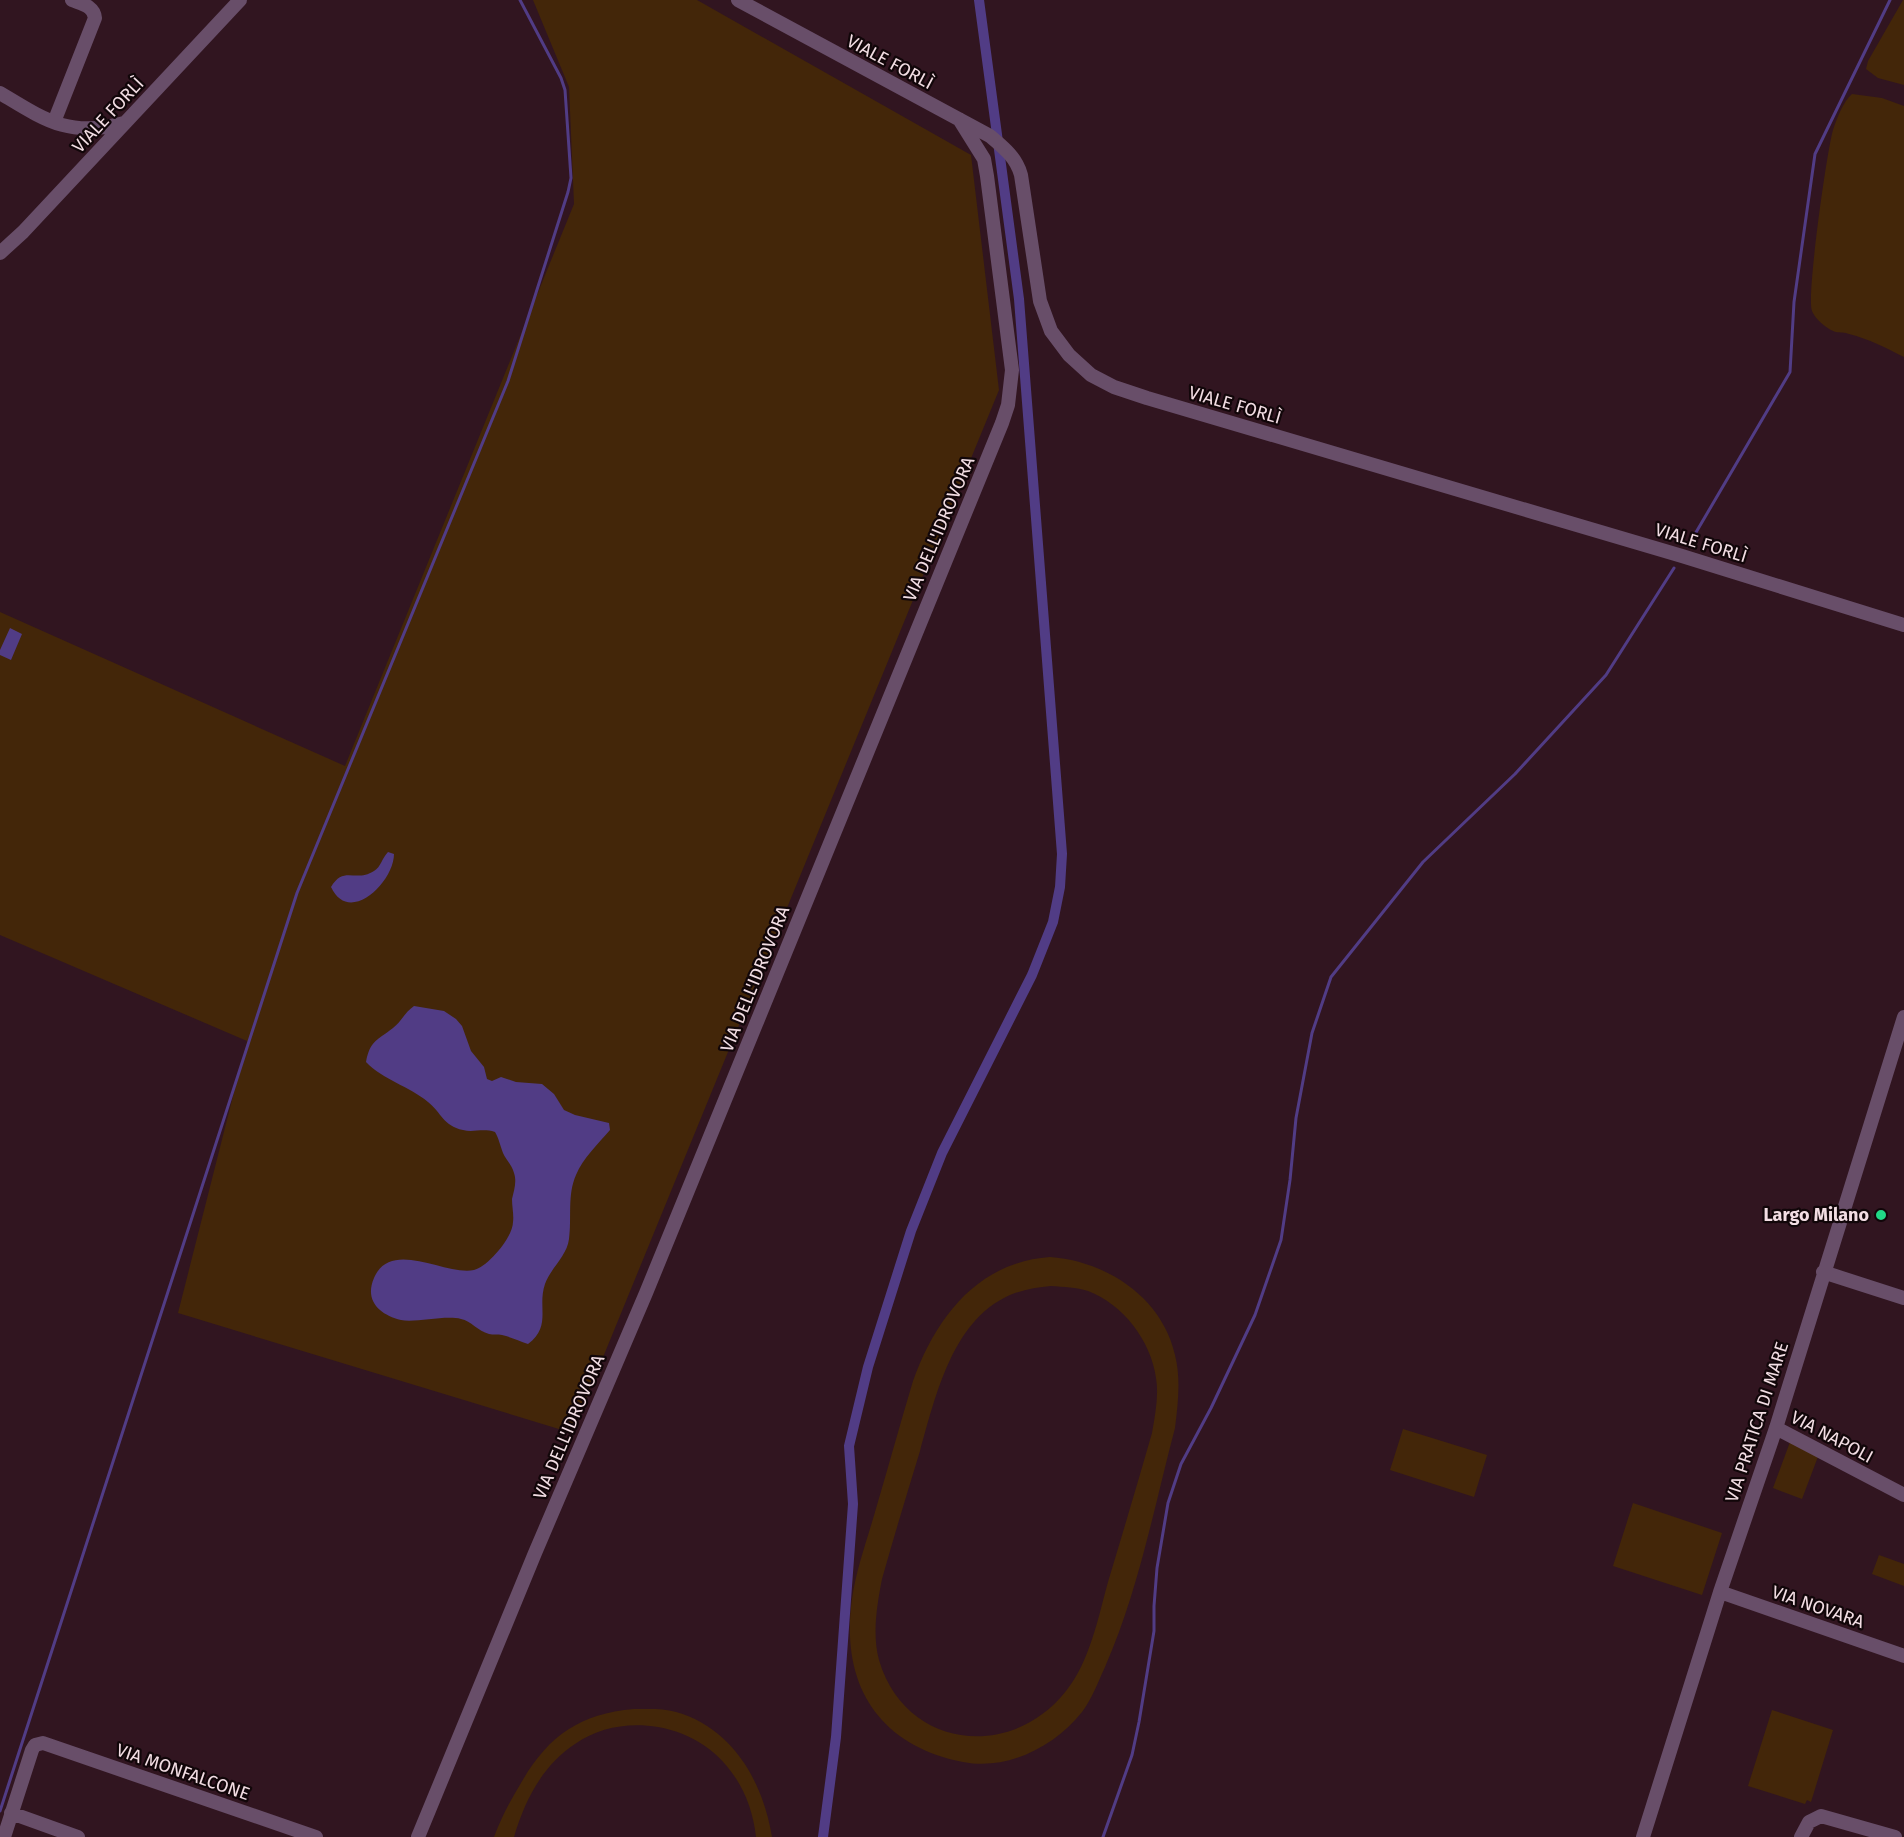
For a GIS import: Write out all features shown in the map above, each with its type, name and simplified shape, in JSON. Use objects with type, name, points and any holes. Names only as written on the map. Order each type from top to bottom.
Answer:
[{"type":"street","points":[[54,122],[95,18],[94,11],[90,7],[72,0]]},
{"type":"street","name":"VIALE FORLÌ","points":[[0,253],[23,232],[240,0]]},
{"type":"street","name":"VIALE FORLÌ","points":[[738,0],[990,136],[1015,160],[1021,175],[1039,293],[1046,320],[1053,335],[1069,355],[1085,370],[1102,381],[1147,398],[1682,556],[1904,625]]},
{"type":"street","points":[[0,93],[54,122],[72,127],[92,130],[125,123]]},
{"type":"street","name":"VIA DELL'IDROVORA","points":[[418,1837],[646,1293],[1008,405],[1011,388],[1011,352],[987,176],[984,159],[959,119]]},
{"type":"street","name":"VIA PRATICA DI MARE","points":[[1643,1837],[1720,1592],[1776,1428],[1904,1017]]},
{"type":"street","points":[[1823,1272],[1904,1298]]},
{"type":"street","name":"VIA NAPOLI","points":[[1776,1428],[1904,1495]]},
{"type":"street","name":"VIA NOVARA","points":[[1720,1592],[1904,1656]]},
{"type":"street","name":"VIA MONFALCONE","points":[[11,1813],[31,1753],[37,1744],[46,1743],[316,1837]]},
{"type":"street","points":[[4,1837],[11,1813],[78,1837]]},
{"type":"street","points":[[1801,1837],[1809,1822],[1821,1816],[1895,1837]]},
{"type":"shaded area","points":[[533,0],[697,0],[971,155],[999,390],[572,1433],[178,1313],[247,1041],[0,935],[0,612],[345,766],[574,204],[569,87]]},
{"type":"shaded area","points":[[1903,0],[1904,85],[1878,78],[1866,69],[1868,61]]},
{"type":"shaded area","points":[[1852,94],[1882,98],[1904,106],[1904,357],[1864,338],[1833,331],[1819,321],[1812,311],[1814,253],[1830,143],[1838,115]]},
{"type":"shaded area","points":[[10,628],[22,634],[11,660],[0,655]]},
{"type":"shaded area","points":[[388,852],[394,854],[392,865],[379,887],[359,901],[348,902],[339,898],[331,887],[336,880],[345,875],[361,875],[374,871]]},
{"type":"shaded area","points":[[414,1006],[444,1011],[456,1019],[462,1026],[471,1051],[484,1067],[487,1079],[492,1081],[501,1077],[516,1082],[542,1084],[554,1094],[564,1110],[609,1123],[610,1130],[587,1157],[573,1183],[568,1245],[545,1284],[542,1323],[540,1330],[528,1344],[505,1336],[485,1333],[461,1319],[414,1321],[393,1318],[381,1311],[373,1300],[371,1286],[382,1266],[405,1259],[462,1270],[480,1268],[499,1250],[509,1235],[513,1222],[512,1199],[515,1176],[495,1132],[467,1131],[456,1128],[421,1096],[380,1074],[366,1062],[372,1045],[396,1026]]},
{"type":"shaded area","points":[[1050,1257],[1091,1266],[1111,1274],[1145,1300],[1158,1316],[1168,1334],[1175,1355],[1178,1382],[1177,1410],[1175,1428],[1136,1580],[1117,1638],[1089,1702],[1071,1724],[1044,1745],[1013,1759],[980,1764],[933,1754],[908,1741],[887,1725],[871,1706],[859,1683],[852,1658],[850,1630],[852,1599],[862,1555],[913,1381],[934,1335],[947,1315],[981,1282],[1001,1269],[1024,1261]],"holes":[[[1051,1286],[1088,1291],[1101,1297],[1124,1314],[1142,1338],[1153,1364],[1157,1385],[1152,1433],[1092,1639],[1074,1679],[1066,1691],[1043,1713],[1017,1728],[990,1735],[962,1735],[935,1727],[911,1712],[892,1690],[879,1660],[876,1640],[877,1609],[882,1579],[933,1406],[950,1360],[962,1338],[976,1320],[994,1304],[1015,1293]]]},
{"type":"shaded area","points":[[1403,1429],[1487,1455],[1474,1497],[1390,1470]]},
{"type":"shaded area","points":[[1790,1442],[1819,1454],[1802,1499],[1773,1488]]},
{"type":"shaded area","points":[[1633,1503],[1722,1533],[1702,1595],[1613,1566]]},
{"type":"shaded area","points":[[1879,1555],[1904,1564],[1904,1586],[1872,1574]]},
{"type":"shaded area","points":[[634,1709],[661,1709],[676,1712],[696,1720],[729,1744],[753,1777],[768,1816],[772,1837],[756,1837],[746,1798],[737,1780],[712,1751],[678,1732],[636,1725],[615,1727],[594,1733],[563,1753],[544,1773],[529,1797],[514,1837],[494,1837],[521,1783],[542,1752],[554,1740],[581,1722],[597,1716]]},
{"type":"shaded area","points":[[1772,1710],[1833,1730],[1811,1802],[1807,1800],[1805,1804],[1748,1786]]},
{"type":"waterway","points":[[0,1811],[297,893],[508,381],[568,192],[571,178],[565,90],[520,0]]},
{"type":"waterway","points":[[823,1837],[836,1737],[853,1504],[849,1446],[868,1367],[911,1231],[942,1153],[1032,975],[1053,922],[1060,887],[1062,854],[1019,299],[979,0]]},
{"type":"waterway","points":[[1688,546],[1790,372],[1794,302],[1815,154],[1890,0]]},
{"type":"waterway","points":[[1103,1837],[1132,1755],[1139,1722],[1154,1631],[1157,1568],[1168,1503],[1181,1464],[1211,1408],[1255,1315],[1281,1240],[1296,1118],[1312,1033],[1331,977],[1423,862],[1515,774],[1606,675],[1674,568]]},
{"type":"place","name":"Largo Milano","points":[[1881,1215]]}]
